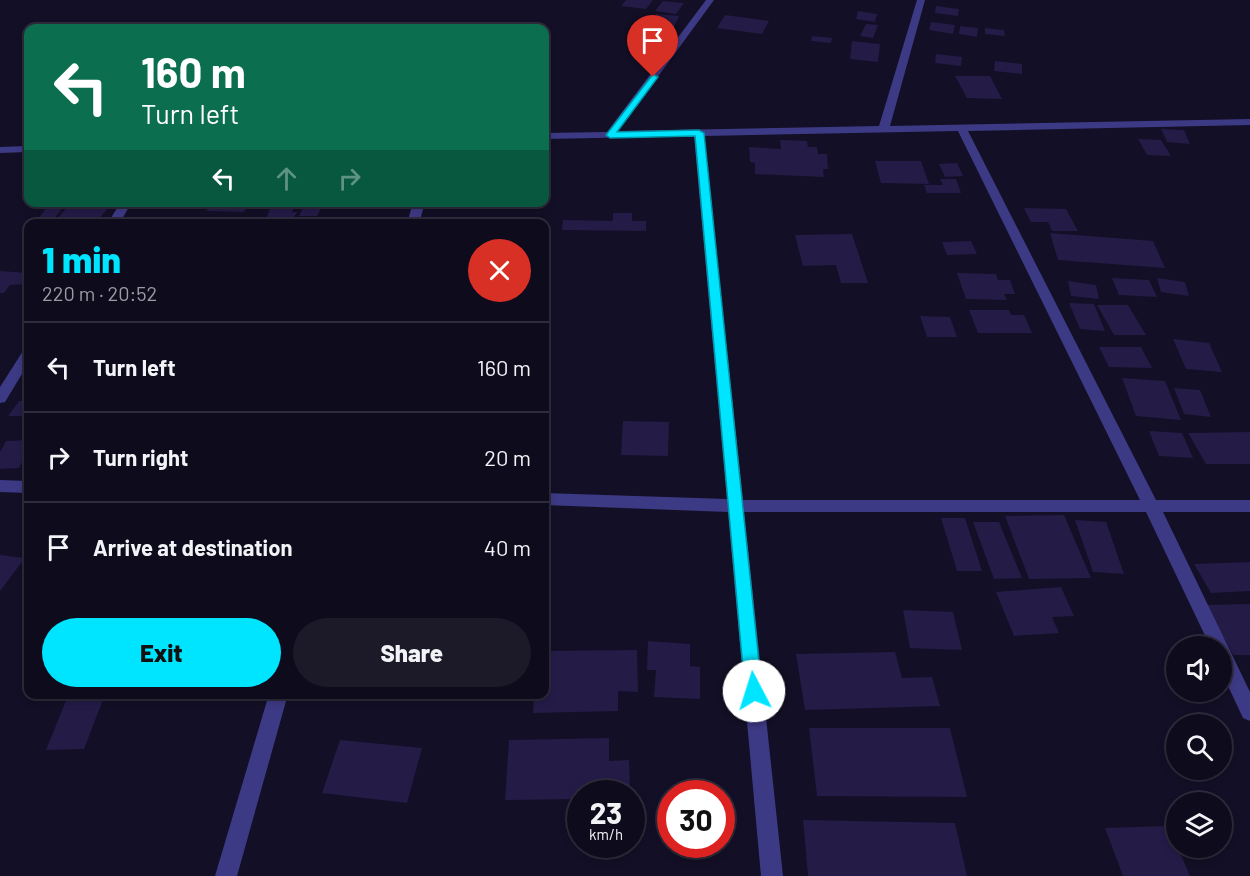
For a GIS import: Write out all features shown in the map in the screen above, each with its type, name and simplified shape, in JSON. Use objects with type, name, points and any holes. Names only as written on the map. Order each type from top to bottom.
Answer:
[{"type":"street","points":[[610,135],[710,0]]},
{"type":"street","points":[[884,128],[921,0]]},
{"type":"street","points":[[549,136],[1250,122]]},
{"type":"street","points":[[961,127],[1214,636]]},
{"type":"street","points":[[699,133],[772,876]]},
{"type":"street","points":[[0,150],[24,149]]},
{"type":"street","points":[[0,398],[24,360]]},
{"type":"street","points":[[0,486],[24,487]]},
{"type":"street","points":[[549,499],[736,506],[1250,506]]},
{"type":"street","points":[[1232,674],[1250,712]]},
{"type":"street","points":[[226,876],[278,699]]},
{"type":"building","points":[[626,0],[653,0],[646,9],[621,6]]},
{"type":"building","points":[[663,1],[684,3],[676,14],[655,11]]},
{"type":"building","points":[[936,6],[959,9],[958,16],[935,13]]},
{"type":"building","points":[[858,11],[877,14],[875,22],[856,19]]},
{"type":"building","points":[[656,14],[679,16],[674,27],[650,24]]},
{"type":"building","points":[[725,15],[769,21],[762,34],[717,28]]},
{"type":"building","points":[[931,22],[955,25],[953,34],[929,30]]},
{"type":"building","points":[[866,24],[878,25],[873,38],[860,36]]},
{"type":"building","points":[[960,26],[978,28],[977,37],[959,34]]},
{"type":"building","points":[[985,28],[1004,30],[1005,36],[985,34]]},
{"type":"building","points":[[812,36],[832,38],[831,43],[811,41]]},
{"type":"building","points":[[852,41],[880,44],[878,62],[850,59]]},
{"type":"building","points":[[936,54],[962,57],[961,66],[935,63]]},
{"type":"building","points":[[995,61],[1022,64],[1022,74],[994,71]]},
{"type":"building","points":[[955,76],[990,76],[1002,99],[967,98]]},
{"type":"building","points":[[1161,129],[1184,130],[1190,144],[1167,142]]},
{"type":"building","points":[[1138,139],[1161,140],[1171,156],[1147,155]]},
{"type":"building","points":[[780,140],[807,141],[808,147],[817,147],[818,154],[827,154],[828,169],[823,169],[824,177],[755,174],[755,163],[750,162],[749,147],[781,149]]},
{"type":"building","points":[[875,161],[921,161],[929,184],[881,183]]},
{"type":"building","points":[[957,163],[963,176],[945,177],[939,164]]},
{"type":"building","points":[[940,179],[956,179],[961,193],[927,193],[924,185],[943,185]]},
{"type":"building","points":[[47,207],[63,207],[54,219],[38,219]]},
{"type":"building","points":[[67,207],[109,207],[99,219],[57,219]]},
{"type":"building","points":[[209,207],[247,207],[244,212],[206,211]]},
{"type":"building","points":[[304,207],[322,207],[317,216],[299,216]]},
{"type":"building","points":[[1024,208],[1066,209],[1078,231],[1052,231],[1048,222],[1031,222]]},
{"type":"building","points":[[270,209],[293,209],[292,212],[297,212],[293,219],[266,219]]},
{"type":"building","points":[[613,213],[632,213],[632,221],[646,221],[646,231],[562,230],[563,220],[613,221]]},
{"type":"building","points":[[1050,233],[1153,241],[1165,268],[1058,260]]},
{"type":"building","points":[[852,234],[868,283],[841,283],[836,265],[803,266],[795,235]]},
{"type":"building","points":[[971,241],[977,254],[947,255],[942,242]]},
{"type":"building","points":[[0,271],[24,273],[24,284],[10,285],[4,293],[0,293]]},
{"type":"building","points":[[957,273],[996,274],[998,280],[1010,280],[1015,294],[1004,294],[1007,300],[966,299]]},
{"type":"building","points":[[1112,278],[1149,280],[1157,297],[1119,295]]},
{"type":"building","points":[[1157,278],[1185,282],[1189,296],[1161,292]]},
{"type":"building","points":[[1068,281],[1096,285],[1099,299],[1071,296]]},
{"type":"building","points":[[1069,303],[1094,304],[1105,331],[1080,329]]},
{"type":"building","points":[[1097,305],[1128,305],[1146,335],[1114,335]]},
{"type":"building","points":[[969,310],[1009,310],[1011,315],[1024,315],[1032,333],[978,333]]},
{"type":"building","points":[[920,316],[950,317],[957,337],[927,337]]},
{"type":"building","points":[[1173,339],[1209,343],[1222,372],[1186,369]]},
{"type":"building","points":[[1099,347],[1141,347],[1152,368],[1109,367]]},
{"type":"building","points":[[1122,378],[1165,381],[1181,420],[1136,416]]},
{"type":"building","points":[[1174,388],[1200,390],[1211,417],[1184,414]]},
{"type":"building","points":[[19,401],[24,401],[24,416],[8,416]]},
{"type":"building","points":[[623,421],[669,422],[668,456],[621,455]]},
{"type":"building","points":[[1149,431],[1182,433],[1193,458],[1159,456]]},
{"type":"building","points":[[1250,432],[1250,464],[1206,464],[1188,433]]},
{"type":"building","points":[[24,440],[24,458],[19,468],[0,469],[0,452],[6,441]]},
{"type":"building","points":[[1064,515],[1091,578],[1029,579],[1005,516]]},
{"type":"building","points":[[941,518],[965,518],[982,571],[957,571]]},
{"type":"building","points":[[1075,520],[1106,522],[1124,574],[1093,572]]},
{"type":"building","points":[[973,522],[999,522],[1022,578],[994,579]]},
{"type":"building","points":[[0,555],[24,558],[24,559],[0,591]]},
{"type":"building","points":[[1250,562],[1250,591],[1211,593],[1194,564]]},
{"type":"building","points":[[1061,587],[1074,616],[1052,617],[1059,633],[1014,636],[996,592]]},
{"type":"building","points":[[1250,604],[1250,655],[1233,655],[1232,636],[1223,636],[1206,605]]},
{"type":"building","points":[[903,610],[953,612],[962,650],[910,648]]},
{"type":"building","points":[[648,641],[690,644],[690,666],[700,667],[700,699],[654,697],[656,670],[647,670]]},
{"type":"building","points":[[637,650],[638,692],[618,691],[618,711],[533,713],[534,699],[549,699],[549,651]]},
{"type":"building","points":[[895,652],[902,678],[932,677],[940,706],[805,710],[796,654]]},
{"type":"building","points":[[67,699],[103,699],[84,749],[46,750]]},
{"type":"building","points":[[809,728],[950,728],[967,797],[817,796]]},
{"type":"building","points":[[609,738],[609,761],[629,760],[630,780],[567,780],[567,799],[505,800],[509,740]]},
{"type":"building","points":[[340,740],[422,748],[407,803],[322,793]]},
{"type":"building","points":[[803,820],[955,823],[967,876],[808,876]]},
{"type":"building","points":[[1166,826],[1166,858],[1182,858],[1190,876],[1123,876],[1105,828]]},
{"type":"route","points":[[653,77],[610,135],[699,133],[754,691]]}]
